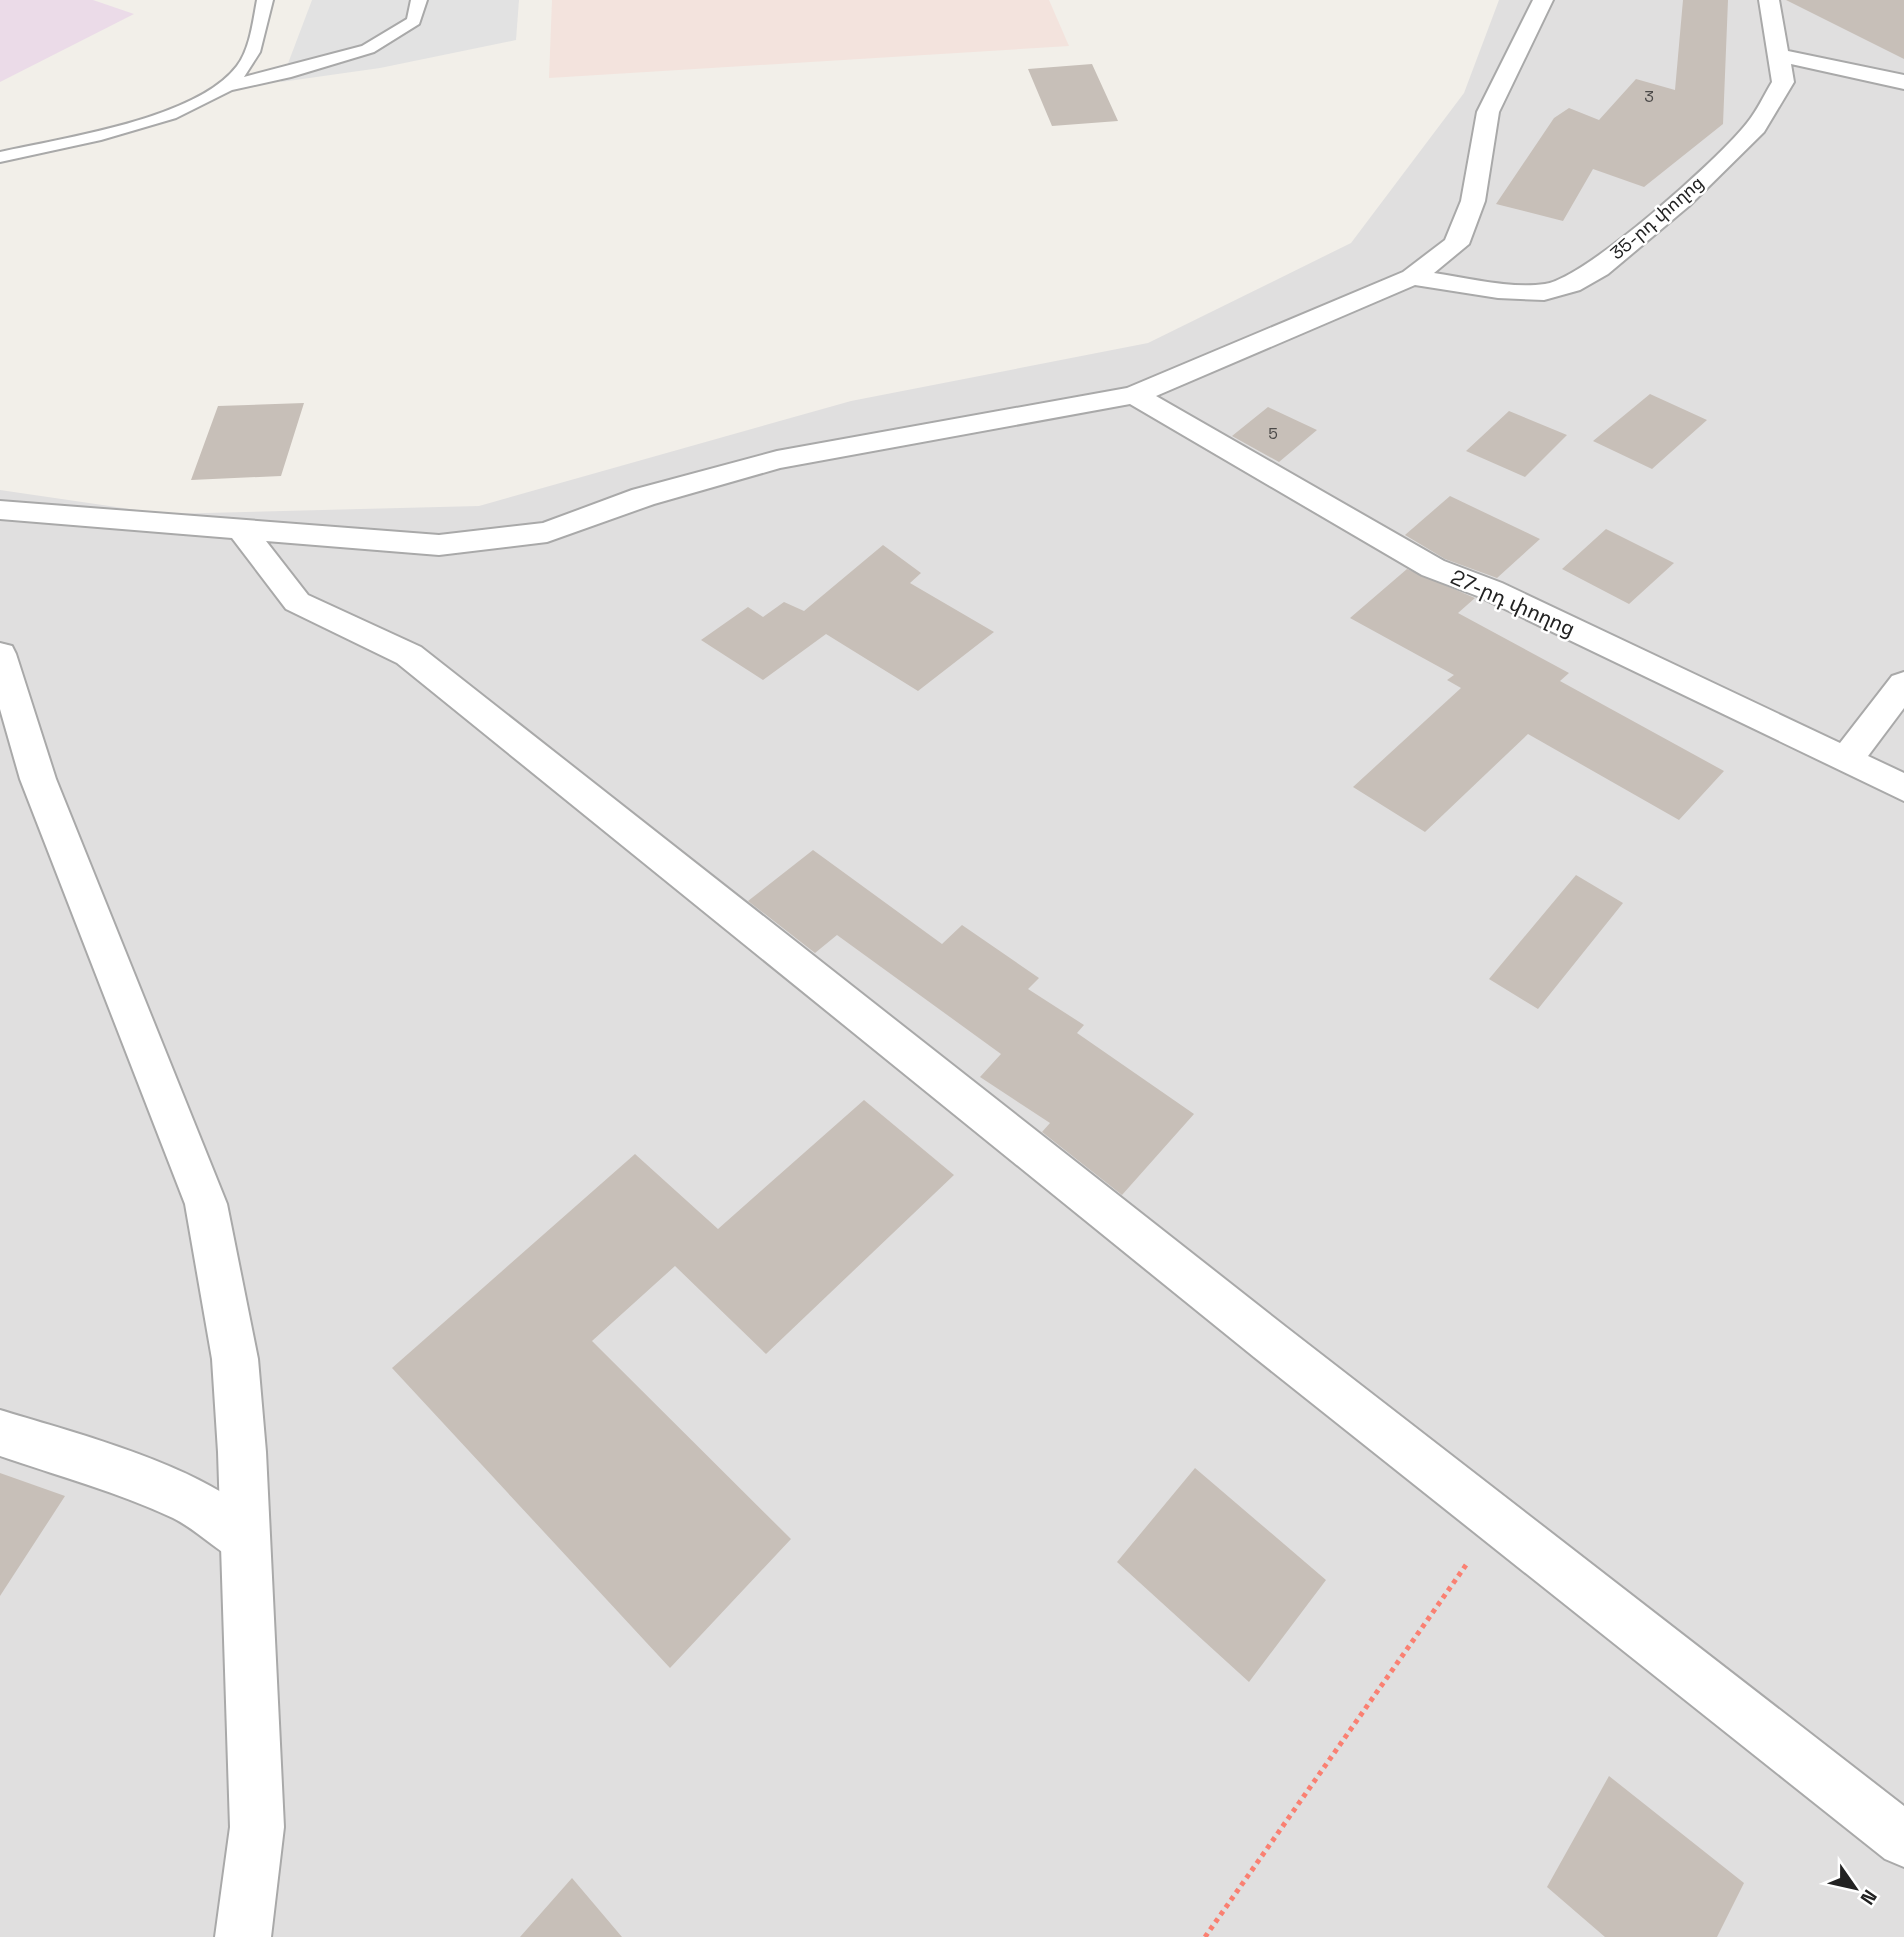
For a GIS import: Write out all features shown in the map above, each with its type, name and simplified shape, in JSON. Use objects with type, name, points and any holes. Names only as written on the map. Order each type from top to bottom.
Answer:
[{"type":"street","points":[[0,510],[240,527],[439,545],[547,532],[643,496],[777,460],[1134,395],[1412,277],[1456,244],[1474,201],[1488,112],[1543,0]]},
{"type":"street","name":"35-րդ փողոց","points":[[1412,277],[1498,290],[1544,292],[1571,285],[1600,269],[1680,201],[1756,127],[1783,82],[1769,0]]},
{"type":"street","points":[[1779,55],[1904,82]]},
{"type":"street","name":"27-րդ փողոց","points":[[1134,395],[1433,568],[1491,590],[1904,788]]},
{"type":"street","points":[[240,527],[297,602],[409,655],[1904,1840]]},
{"type":"street","points":[[0,654],[6,697],[206,1204],[235,1359],[245,1540],[257,1827],[243,1937]]},
{"type":"street","points":[[1846,760],[1904,684]]},
{"type":"street","points":[[0,1433],[150,1483],[194,1503],[245,1540]]},
{"type":"lane","points":[[0,157],[173,114],[205,100],[226,86],[244,68],[265,0]]},
{"type":"lane","points":[[226,86],[285,74],[368,49],[414,21],[419,0]]},
{"type":"path","points":[[1205,1937],[1498,1520]]},
{"type":"shaded area","points":[[0,0],[93,0],[134,14],[0,82]]},
{"type":"shaded area","points":[[312,0],[519,0],[516,40],[380,68],[281,82]]},
{"type":"shaded area","points":[[552,0],[1049,0],[1069,46],[549,78]]},
{"type":"shaded area","points":[[1499,0],[1904,0],[1904,1937],[0,1937],[0,490],[164,514],[479,506],[851,401],[1148,343],[1351,243],[1464,93]]},
{"type":"building","points":[[1683,0],[1728,0],[1723,124],[1644,187],[1593,169],[1563,221],[1496,204],[1554,118],[1569,108],[1599,120],[1636,79],[1675,90]]},
{"type":"building","points":[[1786,0],[1904,0],[1904,59]]},
{"type":"building","points":[[1092,64],[1118,121],[1052,126],[1028,69]]},
{"type":"building","points":[[1650,394],[1707,420],[1652,469],[1593,441]]},
{"type":"building","points":[[304,403],[281,476],[191,480],[218,406]]},
{"type":"building","points":[[1268,407],[1317,430],[1279,462],[1232,436]]},
{"type":"building","points":[[1509,411],[1567,435],[1525,477],[1466,451]]},
{"type":"building","points":[[1450,496],[1540,539],[1497,578],[1445,559],[1405,535]]},
{"type":"building","points":[[1606,529],[1674,563],[1629,604],[1562,569]]},
{"type":"building","points":[[883,545],[921,573],[910,583],[994,632],[918,691],[826,634],[763,680],[701,640],[748,607],[763,617],[784,602],[804,611]]},
{"type":"building","points":[[1407,569],[1475,598],[1458,613],[1569,673],[1560,681],[1724,771],[1679,820],[1528,734],[1425,832],[1353,787],[1461,688],[1447,680],[1454,675],[1350,618]]},
{"type":"building","points":[[813,850],[942,944],[962,925],[1039,978],[1028,989],[1084,1025],[1077,1033],[1194,1114],[1122,1195],[1042,1132],[1050,1123],[980,1077],[1001,1054],[837,935],[815,953],[748,901]]},
{"type":"building","points":[[1576,875],[1623,903],[1538,1009],[1489,979]]},
{"type":"building","points":[[864,1100],[954,1175],[766,1354],[675,1266],[592,1341],[791,1539],[670,1668],[392,1368],[635,1154],[718,1229]]},
{"type":"building","points":[[1195,1468],[1326,1580],[1249,1682],[1117,1562]]},
{"type":"building","points":[[0,1473],[65,1496],[0,1596]]},
{"type":"building","points":[[1609,1776],[1744,1883],[1717,1937],[1605,1937],[1547,1887]]},
{"type":"building","points":[[572,1878],[622,1937],[520,1937]]}]
